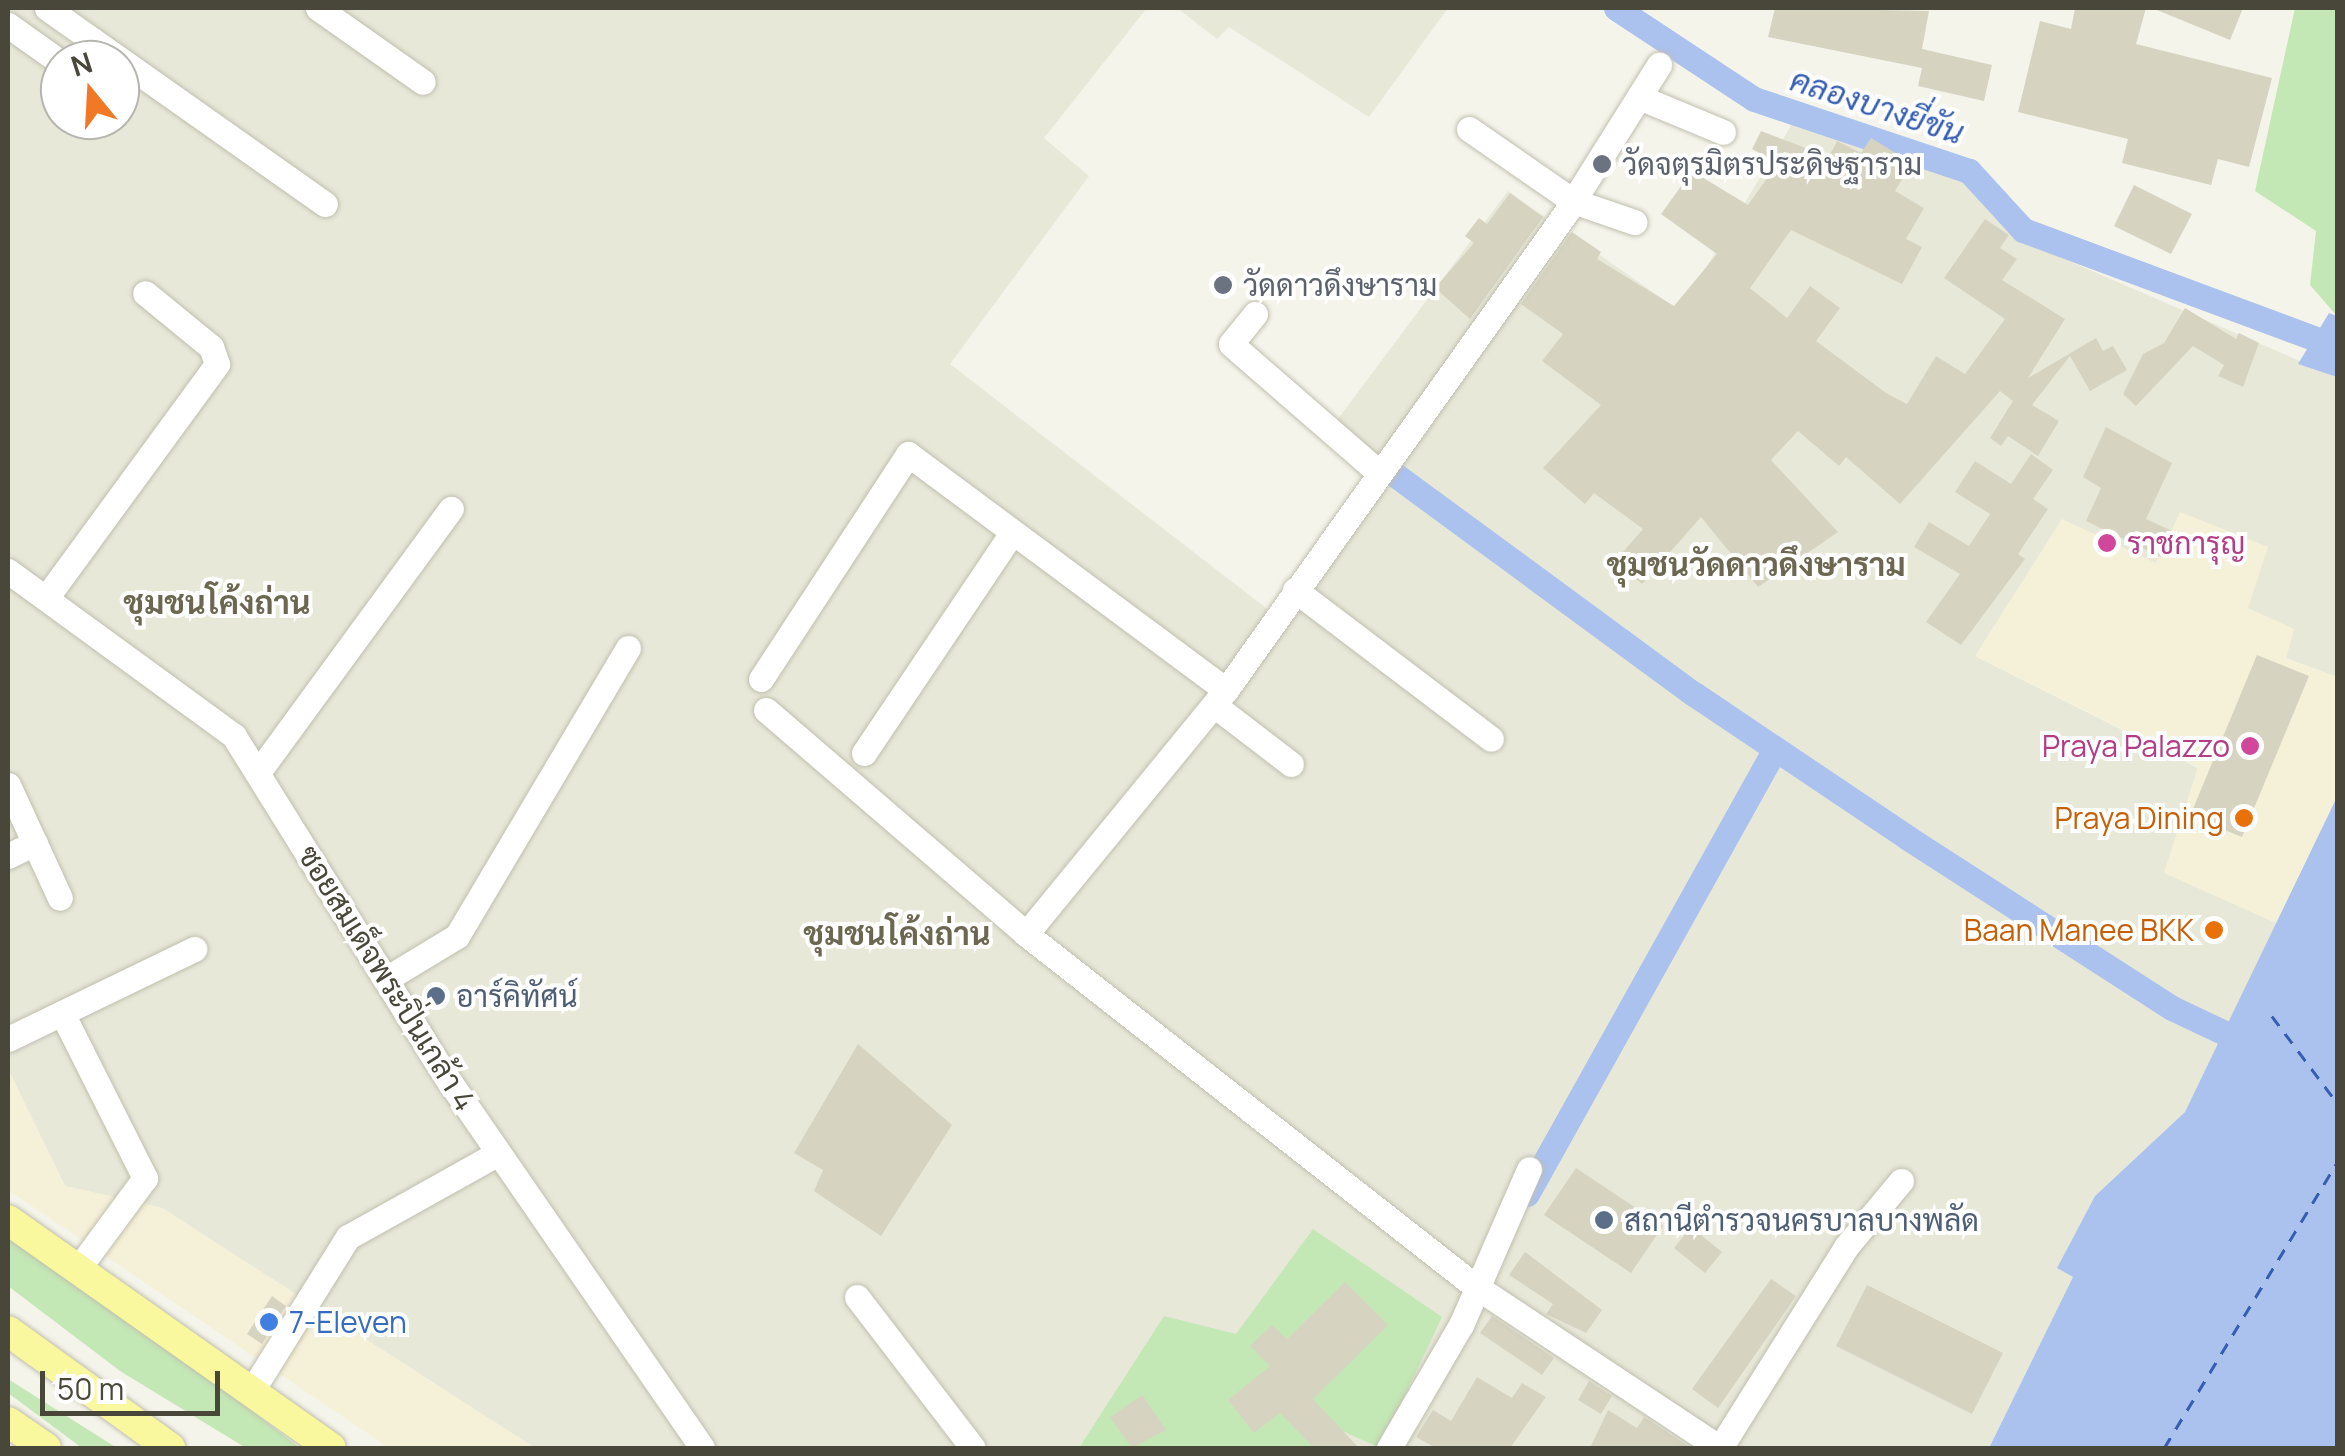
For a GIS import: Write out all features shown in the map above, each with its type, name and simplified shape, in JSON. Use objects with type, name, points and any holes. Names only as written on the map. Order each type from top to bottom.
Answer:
[{"type":"main road","points":[[8,1220],[331,1448]]},
{"type":"main road","points":[[8,1331],[49,1365],[168,1446]]},
{"type":"main road","points":[[8,1344],[49,1365]]},
{"type":"main road","points":[[8,1422],[46,1448]]},
{"type":"street","points":[[47,8],[325,204]]},
{"type":"street","points":[[318,8],[423,82]]},
{"type":"street","points":[[8,25],[40,48]]},
{"type":"street","points":[[1026,934],[1220,698],[1377,471],[1573,202],[1659,65]]},
{"type":"street","points":[[1639,97],[1723,132]]},
{"type":"street","points":[[1470,129],[1573,202],[1634,222]]},
{"type":"street","points":[[46,598],[218,364],[211,347],[145,293]]},
{"type":"street","points":[[1256,314],[1231,344],[1377,471]]},
{"type":"street","points":[[761,679],[908,454],[1220,698],[1291,764]]},
{"type":"street","points":[[259,771],[452,509]]},
{"type":"street","points":[[864,753],[1011,534]]},
{"type":"street","name":"ซอยสมเด็จพระปิ่นเกล้า 4","points":[[8,571],[207,713],[259,771],[498,1153],[702,1448]]},
{"type":"street","points":[[1295,590],[1491,739]]},
{"type":"street","points":[[386,979],[458,936],[628,648]]},
{"type":"street","points":[[766,710],[1026,934],[1475,1286],[1720,1448],[1846,1247],[1901,1181]]},
{"type":"street","points":[[8,784],[60,898]]},
{"type":"street","points":[[8,856],[34,843]]},
{"type":"street","points":[[8,1039],[194,949]]},
{"type":"street","points":[[62,1013],[144,1178],[78,1270]]},
{"type":"street","points":[[251,1392],[348,1236],[498,1153]]},
{"type":"street","points":[[1389,1448],[1475,1286],[1529,1170]]},
{"type":"street","points":[[857,1297],[973,1448]]},
{"type":"shaded area","points":[[8,8],[1147,8],[1044,138],[1089,176],[950,364],[1270,611],[1369,471],[1326,435],[1508,191],[1680,311],[1795,119],[1955,174],[2039,248],[2337,377],[2337,677],[2286,658],[2247,608],[2157,564],[1975,656],[2198,768],[2165,873],[2281,925],[2185,1112],[2095,1196],[2057,1268],[2073,1277],[1989,1448],[535,1448],[162,1208],[65,1186],[8,1069]]},
{"type":"shaded area","points":[[1177,8],[1448,8],[1369,117],[1229,27],[1217,39]]},
{"type":"shaded area","points":[[2180,512],[2268,547],[2248,608],[2294,629],[2286,659],[2338,677],[2337,797],[2281,925],[2164,873],[2198,767],[1975,656],[2062,519],[2156,563]]},
{"type":"shaded area","points":[[8,1069],[65,1186],[162,1208],[535,1448],[389,1448],[8,1190]]},
{"type":"green space","points":[[2295,8],[2337,8],[2337,316],[2310,285],[2316,231],[2255,191]]},
{"type":"green space","points":[[1313,1229],[1442,1317],[1380,1448],[1329,1425],[1316,1448],[1079,1448],[1164,1316],[1236,1334]]},
{"type":"green space","points":[[8,1237],[187,1361],[300,1448],[246,1448],[120,1371],[8,1286]]},
{"type":"green space","points":[[8,1379],[117,1448],[82,1448],[8,1393]]},
{"type":"water","points":[[2329,313],[2337,316],[2337,377],[2298,364]]},
{"type":"water","points":[[2337,797],[2337,1448],[1989,1448],[2073,1277],[2057,1268],[2095,1196],[2185,1112]]},
{"type":"building","points":[[1775,8],[1929,11],[1922,49],[1992,65],[1984,101],[1918,86],[1922,68],[1768,37]]},
{"type":"building","points":[[2075,8],[2146,8],[2136,44],[2272,78],[2249,167],[2218,159],[2211,185],[2122,163],[2128,139],[2018,112],[2040,21],[2071,29]]},
{"type":"building","points":[[2152,8],[2243,8],[2230,40]]},
{"type":"building","points":[[1761,131],[1829,157],[1837,141],[1861,153],[1871,138],[1912,163],[1895,191],[1924,208],[1906,239],[1922,247],[1902,284],[1791,230],[1750,288],[1787,318],[1810,286],[1840,308],[1816,341],[1886,393],[1907,404],[1936,356],[1965,374],[2005,319],[1944,278],[1985,219],[2009,235],[2000,248],[2017,259],[2002,280],[2065,319],[2028,378],[2096,338],[2103,351],[2113,346],[2127,370],[2090,391],[2070,356],[2032,405],[2059,421],[2038,456],[2008,436],[2001,446],[1990,438],[2013,401],[2000,391],[1900,504],[1846,457],[1839,466],[1798,431],[1771,460],[1838,532],[1758,587],[1701,517],[1642,584],[1623,568],[1629,560],[1622,553],[1643,529],[1594,493],[1585,504],[1543,468],[1601,405],[1542,361],[1563,334],[1521,304],[1572,232],[1601,252],[1597,259],[1674,306],[1717,254],[1661,214],[1692,171],[1748,205],[1778,163],[1752,149]]},
{"type":"building","points":[[2134,185],[2192,214],[2171,254],[2114,226]]},
{"type":"building","points":[[1510,193],[1543,217],[1470,319],[1435,288],[1474,243],[1465,236],[1479,218],[1487,224]]},
{"type":"building","points":[[2185,308],[2236,339],[2239,333],[2259,343],[2243,387],[2218,376],[2224,365],[2193,346],[2136,406],[2123,394],[2143,354],[2164,343]]},
{"type":"building","points":[[2106,427],[2172,463],[2146,519],[2172,531],[2161,557],[2086,521],[2101,488],[2083,477]]},
{"type":"building","points":[[2031,454],[2053,470],[2033,499],[2048,509],[2018,554],[2025,559],[1961,645],[1926,622],[1960,574],[1914,547],[1929,522],[1969,546],[1990,514],[1955,492],[1975,461],[2011,484]]},
{"type":"building","name":"Praya Palazzo","points":[[2257,655],[2309,676],[2242,837],[2190,816]]},
{"type":"building","points":[[858,1044],[952,1125],[881,1236],[814,1191],[823,1170],[794,1153]]},
{"type":"building","name":"สถานีตำรวจนครบาลบางพลัด","points":[[1576,1168],[1663,1226],[1631,1273],[1544,1215]]},
{"type":"building","points":[[1691,1227],[1722,1252],[1705,1273],[1674,1248]]},
{"type":"building","points":[[1525,1252],[1602,1310],[1586,1333],[1546,1314],[1553,1304],[1509,1275]]},
{"type":"building","points":[[1771,1279],[1796,1296],[1718,1408],[1692,1389]]},
{"type":"building","points":[[1345,1282],[1388,1325],[1313,1399],[1359,1448],[1314,1448],[1280,1413],[1254,1433],[1228,1400],[1270,1366],[1250,1346],[1272,1325],[1287,1339]]},
{"type":"building","points":[[1867,1285],[2003,1353],[1972,1414],[1836,1346]]},
{"type":"building","name":"7-Eleven","points":[[272,1296],[286,1306],[262,1344],[247,1334]]},
{"type":"building","points":[[1492,1316],[1554,1358],[1542,1375],[1480,1333]]},
{"type":"building","points":[[1477,1377],[1512,1398],[1522,1383],[1546,1397],[1510,1448],[1436,1448],[1416,1437],[1433,1410],[1451,1421]]},
{"type":"building","points":[[1589,1381],[1612,1396],[1601,1414],[1578,1400]]},
{"type":"building","points":[[1142,1395],[1166,1430],[1132,1448],[1110,1417]]},
{"type":"building","points":[[1608,1410],[1637,1428],[1644,1417],[1691,1448],[1590,1448]]},
{"type":"waterway","name":"คลองบางยี่ขัน","points":[[1616,8],[1754,99],[1969,171],[2023,230],[2338,347]]},
{"type":"waterway","points":[[1394,474],[1694,694],[1908,838],[2172,1008],[2254,1047]]},
{"type":"waterway","points":[[1527,1194],[1775,749]]},
{"type":"ferry route","points":[[2272,1016],[2338,1104]]},
{"type":"ferry route","points":[[2164,1448],[2338,1161]]},
{"type":"place","name":"วัดจตุรมิตรประดิษฐาราม","points":[[1602,164]]},
{"type":"place","name":"วัดดาวดึงษาราม","points":[[1223,285]]},
{"type":"place","name":"ราชการุญ","points":[[2107,543]]},
{"type":"place","name":"Praya Palazzo","points":[[2250,746]]},
{"type":"place","name":"Praya Dining","points":[[2244,818]]},
{"type":"place","name":"Baan Manee BKK","points":[[2214,930]]},
{"type":"place","name":"อาร์คิทัศน์","points":[[436,996]]},
{"type":"place","name":"สถานีตำรวจนครบาลบางพลัด","points":[[1604,1220]]},
{"type":"place","name":"7-Eleven","points":[[269,1322]]},
{"type":"district","name":"ชุมชนวัดดาวดึงษาราม","points":[[1756,564]]},
{"type":"district","name":"ชุมชนโค้งถ่าน","points":[[217,602]]},
{"type":"district","name":"ชุมชนโค้งถ่าน","points":[[897,933]]}]
